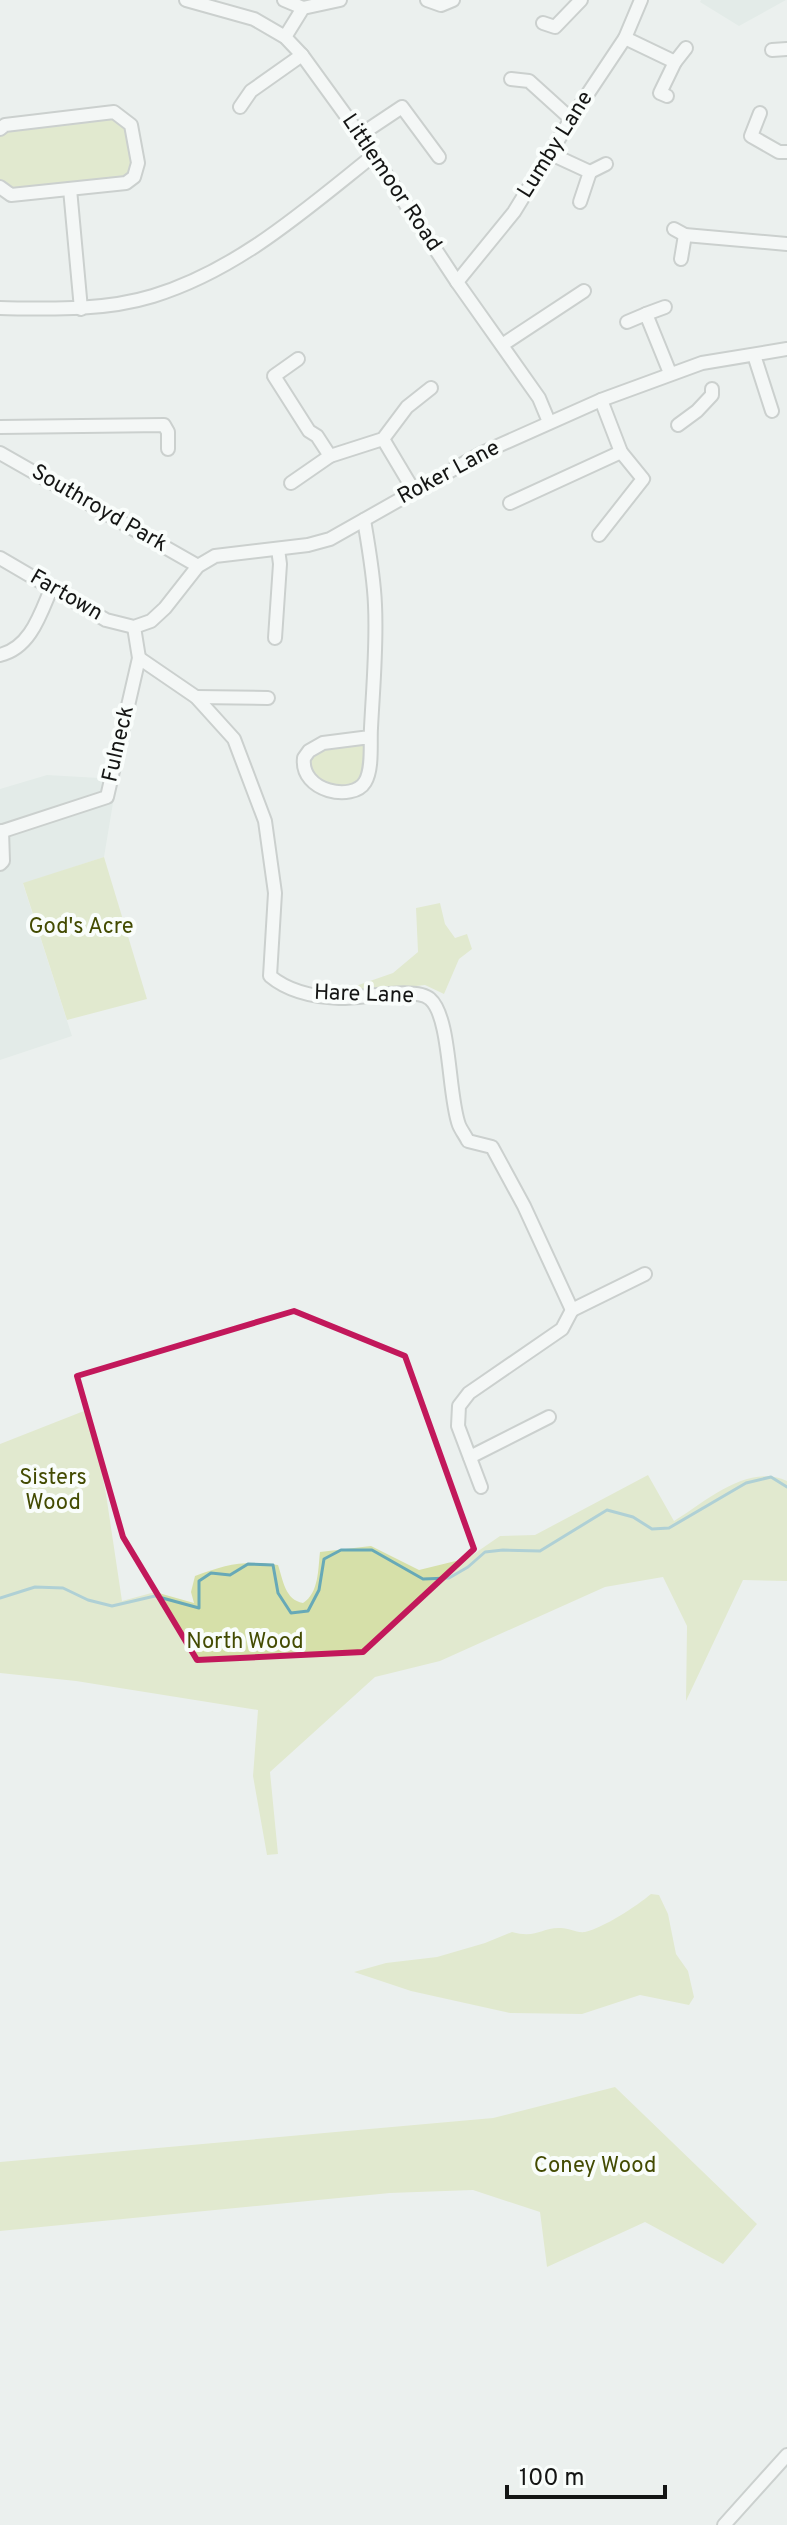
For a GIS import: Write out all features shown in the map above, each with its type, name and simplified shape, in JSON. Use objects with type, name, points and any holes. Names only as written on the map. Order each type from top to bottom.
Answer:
[{"type":"street","name":"Littlemoor Road","points":[[186,0],[254,19],[285,37],[302,55],[539,398],[549,422]]},
{"type":"street","points":[[284,0],[303,8],[340,0]]},
{"type":"street","points":[[427,0],[441,5],[453,0]]},
{"type":"street","points":[[553,29],[581,0]]},
{"type":"street","name":"Lumby Lane","points":[[457,282],[514,212],[625,38],[641,0]]},
{"type":"street","points":[[285,37],[303,8]]},
{"type":"street","points":[[625,38],[675,62]]},
{"type":"street","points":[[667,96],[660,93],[675,62],[686,48]]},
{"type":"street","points":[[772,50],[787,49]]},
{"type":"street","points":[[240,107],[251,91],[302,55]]},
{"type":"street","points":[[511,79],[529,81],[571,119]]},
{"type":"street","points":[[360,135],[402,107],[439,157]]},
{"type":"street","points":[[0,129],[5,125],[114,112],[131,125],[138,163],[134,177],[126,183],[11,195],[0,187]]},
{"type":"street","points":[[760,113],[751,136],[779,152],[787,152]]},
{"type":"street","points":[[551,154],[590,172]]},
{"type":"street","points":[[0,308],[81,309],[152,297],[217,269],[271,237],[374,155]]},
{"type":"street","points":[[580,202],[590,172],[606,164]]},
{"type":"street","points":[[70,189],[81,309]]},
{"type":"street","points":[[681,259],[680,232],[787,244]]},
{"type":"street","points":[[502,345],[584,291]]},
{"type":"street","points":[[627,322],[665,307]]},
{"type":"street","points":[[646,314],[670,373]]},
{"type":"street","name":"Roker Lane","points":[[198,566],[215,556],[330,539],[482,453],[601,400],[702,363],[787,349]]},
{"type":"street","points":[[754,355],[772,411]]},
{"type":"street","points":[[298,359],[269,379],[330,456]]},
{"type":"street","points":[[678,425],[712,395],[702,363]]},
{"type":"street","points":[[291,483],[330,456],[383,439],[407,407],[431,388]]},
{"type":"street","points":[[599,535],[643,479],[621,452],[601,400]]},
{"type":"street","points":[[0,427],[164,425],[168,432],[168,449]]},
{"type":"street","points":[[383,439],[414,491]]},
{"type":"street","points":[[510,503],[621,452]]},
{"type":"street","name":"Southroyd Park","points":[[0,453],[198,566]]},
{"type":"street","points":[[364,520],[375,608],[370,737],[367,777],[360,789],[354,791],[321,788],[308,779],[304,772],[304,758],[315,746],[370,737]]},
{"type":"street","points":[[275,638],[280,564],[278,549]]},
{"type":"street","name":"Fartown","points":[[0,558],[106,620],[134,627]]},
{"type":"street","points":[[134,627],[151,621],[165,608],[198,566]]},
{"type":"street","points":[[0,655],[20,647],[32,631],[51,589]]},
{"type":"street","name":"Fulneck","points":[[1,832],[107,797],[139,658],[134,627]]},
{"type":"street","name":"Hare Lane","points":[[139,658],[196,697],[234,739],[265,821],[275,893],[270,976],[282,986],[315,996],[342,998],[415,993],[430,998],[441,1023],[459,1125],[468,1141],[492,1147],[524,1206],[572,1310]]},
{"type":"street","points":[[196,697],[268,698]]},
{"type":"street","points":[[0,864],[3,861],[1,832]]},
{"type":"street","points":[[481,1487],[458,1426],[459,1406],[469,1393],[562,1329],[572,1310],[645,1274]]},
{"type":"street","points":[[470,1457],[549,1417]]},
{"type":"street","points":[[724,2525],[787,2455]]},
{"type":"highlighted area","points":[[294,1311],[405,1356],[474,1549],[363,1652],[197,1660],[123,1537],[77,1376]]},
{"type":"shaded area","points":[[701,0],[786,0],[739,26]]},
{"type":"shaded area","points":[[47,775],[117,779],[104,857],[23,884],[72,1036],[0,1060],[0,789]]},
{"type":"green space","points":[[114,112],[131,125],[134,177],[11,195],[0,187],[0,129]]},
{"type":"green space","points":[[370,737],[360,789],[321,788],[304,758],[309,751]]},
{"type":"green space","name":"God's Acre","points":[[104,857],[147,999],[67,1020],[23,883]]},
{"type":"green space","points":[[440,903],[445,924],[455,938],[467,934],[472,949],[459,959],[444,994],[425,985],[347,994],[344,990],[393,973],[418,952],[416,908]]},
{"type":"green space","name":"North Wood","points":[[89,1409],[122,1601],[155,1592],[194,1603],[191,1592],[195,1576],[226,1566],[255,1563],[278,1565],[288,1594],[303,1603],[315,1587],[320,1552],[371,1546],[419,1570],[468,1558],[500,1536],[535,1535],[648,1475],[674,1521],[742,1480],[772,1477],[787,1481],[787,1581],[743,1580],[686,1701],[687,1626],[663,1577],[605,1587],[440,1661],[375,1677],[270,1772],[278,1854],[267,1855],[253,1776],[258,1710],[76,1681],[0,1673],[0,1444]]},
{"type":"green space","points":[[651,1894],[659,1895],[668,1914],[676,1954],[688,1971],[694,1997],[689,2005],[640,1995],[582,2014],[510,2013],[411,1991],[354,1972],[386,1963],[437,1957],[512,1932],[533,1934],[561,1928],[585,1932],[620,1916]]},
{"type":"green space","name":"Coney Wood","points":[[615,2087],[757,2224],[723,2264],[645,2222],[547,2267],[540,2212],[473,2190],[390,2193],[0,2231],[0,2162],[493,2118]]},
{"type":"waterway","points":[[0,1598],[35,1587],[63,1588],[88,1600],[112,1606],[155,1596],[199,1608],[199,1581],[211,1573],[230,1575],[248,1564],[273,1565],[278,1593],[291,1613],[308,1611],[319,1590],[324,1559],[341,1550],[372,1550],[423,1579],[449,1578],[485,1552],[540,1551],[607,1510],[633,1517],[652,1529],[669,1528],[746,1483],[771,1477],[787,1487]]},
{"type":"park label","name":"Sisters Wood","points":[[53,1490]]}]
